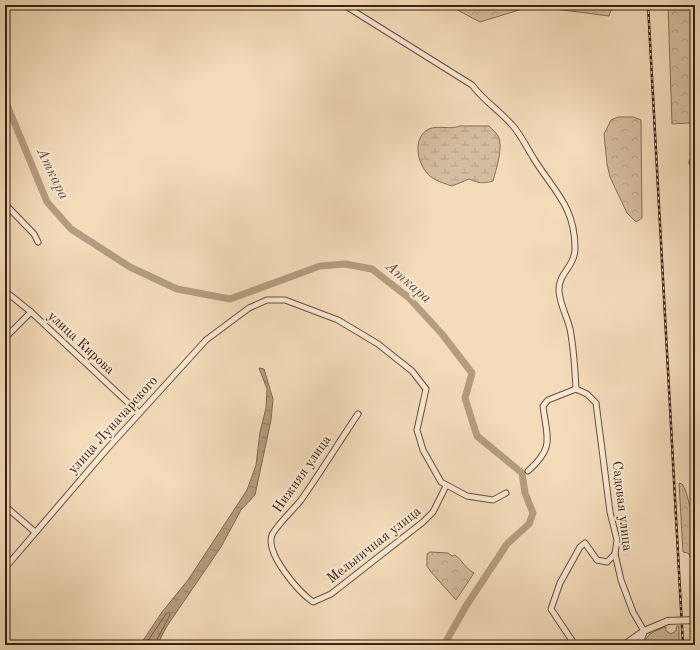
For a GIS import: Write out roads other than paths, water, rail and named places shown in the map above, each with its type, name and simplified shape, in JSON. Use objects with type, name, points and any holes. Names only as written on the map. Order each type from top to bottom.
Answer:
[{"type":"street","points":[[344,5],[472,85],[481,97],[513,126],[534,160],[567,206],[575,246],[574,257],[571,265],[560,279],[559,290],[560,302],[569,326],[572,341],[576,389],[548,400],[543,406],[548,445],[541,459],[528,470]]},
{"type":"street","points":[[5,204],[34,234],[38,242]]},
{"type":"street","name":"улица Кирова","points":[[5,291],[31,312],[140,413]]},
{"type":"street","name":"улица Луначарского","points":[[5,568],[35,532],[206,340],[249,308],[267,300],[285,300],[338,320],[378,344],[412,371],[426,389],[416,430],[427,456],[441,482],[446,486]]},
{"type":"street","points":[[5,338],[31,312]]},
{"type":"street","name":"Садовая улица","points":[[576,389],[587,394],[596,404],[610,512],[617,540],[615,554],[621,580],[634,612],[644,631]]},
{"type":"street","name":"Нижняя улица","points":[[313,602],[303,595],[280,565],[272,550],[272,535],[301,500],[358,414]]},
{"type":"street","points":[[446,486],[467,496],[493,500],[506,493]]},
{"type":"street","name":"Мельничная улица","points":[[313,602],[331,594],[423,522],[433,512],[446,486]]},
{"type":"street","points":[[5,506],[35,532]]},
{"type":"street","points":[[575,645],[551,609],[560,583],[580,547],[585,543],[597,560],[607,562],[615,554]]},
{"type":"street","points":[[624,645],[644,631],[668,621],[695,620]]},
{"type":"street","points":[[639,645],[644,631]]},
{"type":"water","points":[[259,368],[264,369],[273,399],[271,420],[255,495],[241,510],[221,547],[167,626],[157,645],[140,645],[162,612],[188,580],[247,490],[256,465],[260,432],[266,408],[267,389]]},
{"type":"waterway","name":"Аткара","points":[[5,100],[47,202],[71,229],[130,267],[177,289],[230,299],[320,266],[345,264],[372,269],[409,298],[442,334],[472,373],[465,398],[477,436],[522,473],[525,493],[533,513],[529,524],[507,544],[466,606],[444,645]]},
{"type":"railway","points":[[648,5],[683,645]]}]
